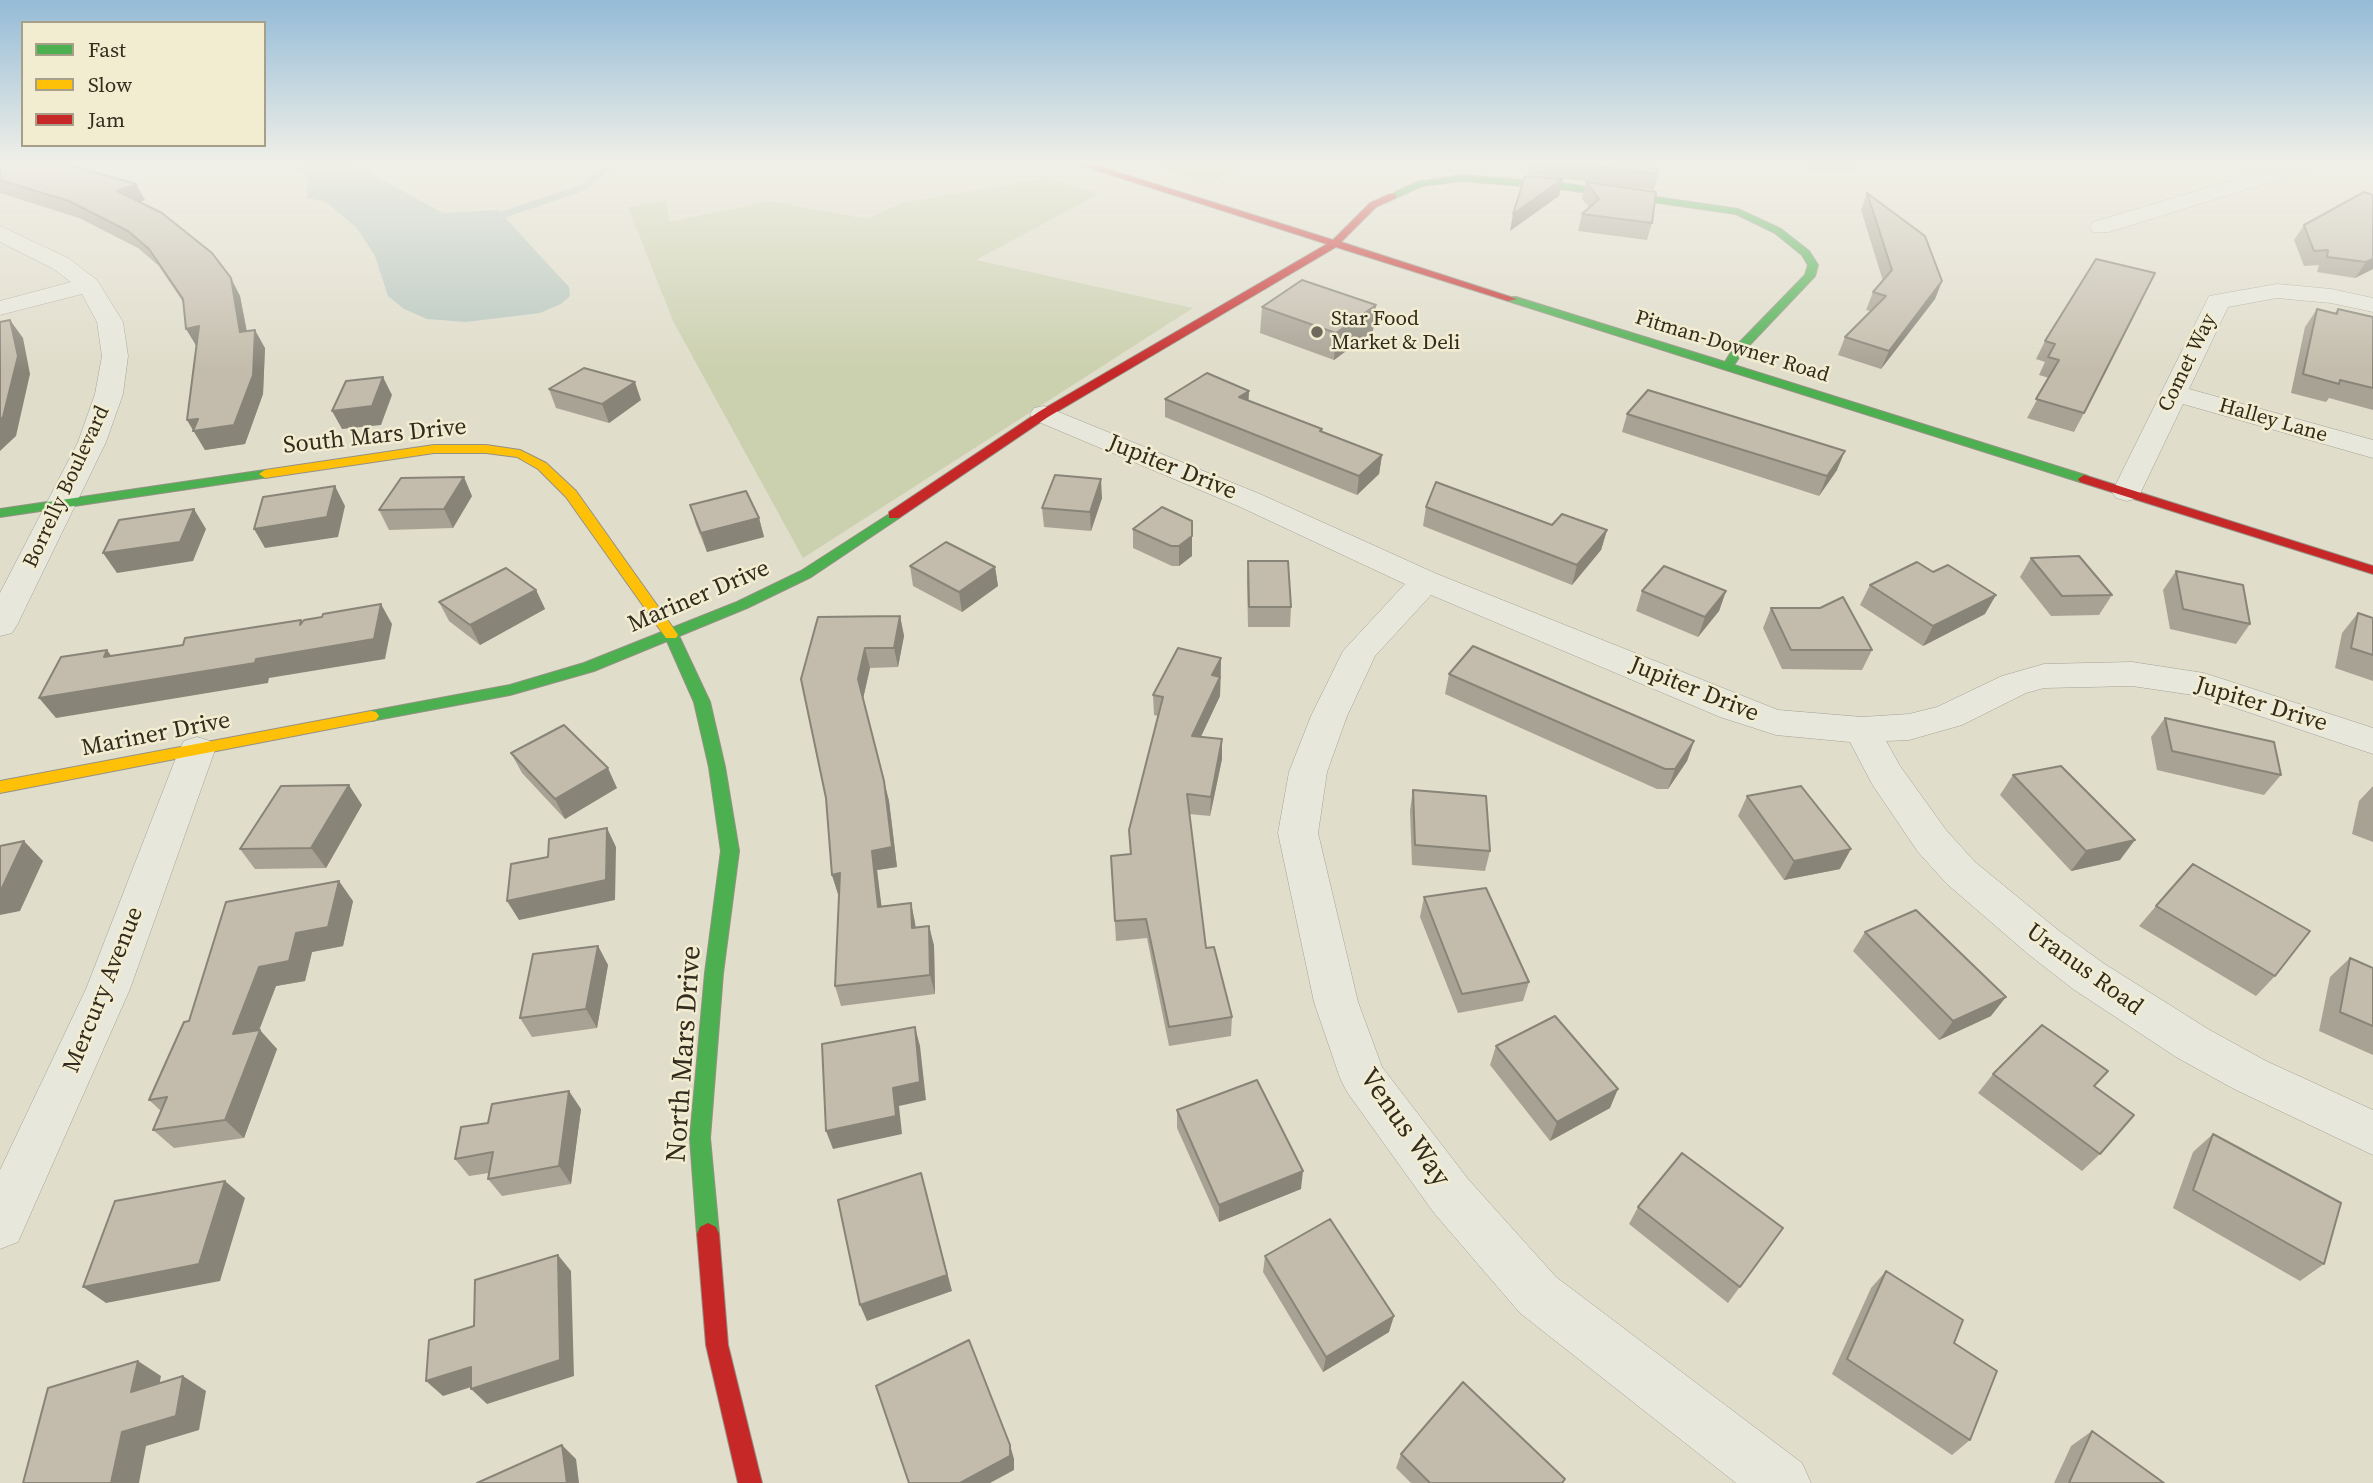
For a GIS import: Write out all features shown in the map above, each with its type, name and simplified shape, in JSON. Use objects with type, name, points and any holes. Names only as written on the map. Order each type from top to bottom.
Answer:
[{"type":"street","name":"Pitman-Downer Road","points":[[1297,232],[2373,570]]},
{"type":"street","name":"Mariner Drive","points":[[0,787],[510,690],[589,667],[671,635],[775,591],[806,573],[1044,414],[1334,244],[1346,232]]},
{"type":"street","name":"Mariner Drive","points":[[1727,368],[1737,351],[1810,276],[1812,265],[1795,242],[1776,232]]},
{"type":"street","name":"Borrelly Boulevard","points":[[0,233],[60,263],[89,285],[110,322],[115,356],[109,394],[92,442],[0,625]]},
{"type":"street","points":[[0,308],[89,285]]},
{"type":"street","name":"Comet Way","points":[[2127,492],[2218,301],[2277,291],[2331,296],[2373,305]]},
{"type":"street","name":"Halley Lane","points":[[2173,393],[2373,449]]},
{"type":"street","name":"Jupiter Drive","points":[[1044,414],[1249,500],[1426,581],[1733,708],[1776,722],[1862,730],[1909,727],[1949,716],[2014,684],[2044,676],[2132,674],[2204,685],[2373,741]]},
{"type":"street","name":"South Mars Drive","points":[[0,513],[434,449],[486,449],[520,454],[542,466],[571,494],[671,635]]},
{"type":"street","name":"Venus Way","points":[[1426,581],[1360,651],[1308,772],[1298,833],[1310,897],[1336,1002],[1363,1078],[1451,1196],[1538,1295],[1783,1483]]},
{"type":"street","name":"North Mars Drive","points":[[671,635],[702,702],[717,767],[730,851],[714,973],[700,1138],[718,1345],[750,1483]]},
{"type":"street","name":"Uranus Road","points":[[1862,730],[1885,774],[1932,841],[1961,873],[2034,935],[2088,976],[2192,1043],[2250,1075],[2373,1133]]},
{"type":"street","name":"Mercury Avenue","points":[[0,1225],[108,989],[197,750]]},
{"type":"green space","points":[[638,232],[1028,232],[976,260],[1193,308],[803,558],[673,321]]},
{"type":"shaded area","points":[[360,232],[518,232],[569,287],[570,296],[561,304],[540,313],[466,322],[427,319],[404,309],[388,296],[375,256]]},
{"type":"building","points":[[129,232],[186,232],[212,253],[231,278],[240,332],[255,330],[253,375],[234,425],[193,431],[198,419],[187,420],[199,326],[186,329],[183,299],[149,249]]},
{"type":"building","points":[[1880,232],[1920,232],[1925,236],[1942,281],[1889,351],[1845,337],[1886,296],[1873,292],[1892,270]]},
{"type":"building","points":[[2307,232],[2373,232],[2373,259],[2366,262],[2327,257],[2328,250],[2314,251]]},
{"type":"building","points":[[2096,259],[2155,273],[2084,413],[2036,399],[2059,360],[2048,357],[2055,344],[2045,341]]},
{"type":"building","points":[[1302,280],[1376,305],[1336,333],[1262,307]]},
{"type":"building","points":[[2317,309],[2337,314],[2338,309],[2373,317],[2373,388],[2340,380],[2339,384],[2303,374]]},
{"type":"building","points":[[10,320],[18,356],[0,420],[0,322]]},
{"type":"building","points":[[584,368],[635,382],[602,404],[549,389]]},
{"type":"building","points":[[1207,373],[1249,391],[1239,397],[1382,455],[1359,476],[1165,399]]},
{"type":"building","points":[[383,377],[372,406],[332,411],[346,381]]},
{"type":"building","points":[[1648,390],[1845,451],[1827,476],[1627,414]]},
{"type":"building","points":[[1055,475],[1101,479],[1090,512],[1042,508]]},
{"type":"building","points":[[464,477],[444,509],[379,510],[401,478]]},
{"type":"building","points":[[1436,482],[1552,525],[1562,514],[1607,530],[1577,565],[1426,507]]},
{"type":"building","points":[[335,486],[327,517],[254,529],[263,497]]},
{"type":"building","points":[[746,491],[759,518],[701,533],[690,505]]},
{"type":"building","points":[[1162,507],[1192,521],[1192,536],[1179,546],[1171,546],[1133,529]]},
{"type":"building","points":[[194,509],[180,542],[103,553],[119,520]]},
{"type":"building","points":[[946,542],[995,567],[959,592],[910,566]]},
{"type":"building","points":[[2079,556],[2112,595],[2062,596],[2031,558]]},
{"type":"building","points":[[1248,561],[1288,561],[1291,607],[1249,607]]},
{"type":"building","points":[[1917,562],[1933,572],[1948,565],[1996,595],[1933,626],[1870,585]]},
{"type":"building","points":[[1664,566],[1726,591],[1705,617],[1642,591]]},
{"type":"building","points":[[506,568],[536,590],[470,625],[439,602]]},
{"type":"building","points":[[2176,571],[2243,585],[2250,624],[2183,609]]},
{"type":"building","points":[[1843,597],[1872,650],[1791,650],[1771,608],[1820,608]]},
{"type":"building","points":[[381,604],[374,639],[256,659],[255,663],[39,698],[61,657],[107,650],[104,657],[183,645],[185,638],[301,620],[300,625],[304,620],[322,617],[323,614]]},
{"type":"building","points":[[2358,613],[2373,618],[2373,655],[2351,648]]},
{"type":"building","points":[[900,616],[894,648],[865,648],[858,679],[884,781],[892,847],[872,851],[878,907],[911,903],[912,928],[929,926],[930,975],[835,986],[840,873],[832,875],[826,798],[801,679],[818,617]]},
{"type":"building","points":[[1473,646],[1694,741],[1675,769],[1665,769],[1449,674]]},
{"type":"building","points":[[1178,648],[1221,658],[1212,675],[1220,677],[1192,736],[1222,739],[1211,797],[1187,794],[1206,948],[1214,947],[1232,1017],[1169,1027],[1146,919],[1115,921],[1111,856],[1131,854],[1129,830],[1163,697],[1153,695]]},
{"type":"building","points":[[2165,718],[2274,742],[2281,775],[2172,751]]},
{"type":"building","points":[[564,725],[608,768],[555,799],[511,753]]},
{"type":"building","points":[[2061,766],[2135,840],[2086,851],[2013,775]]},
{"type":"building","points":[[349,785],[311,848],[240,849],[281,786]]},
{"type":"building","points":[[1801,786],[1851,849],[1794,861],[1747,796]]},
{"type":"building","points":[[1413,790],[1486,796],[1490,851],[1415,845]]},
{"type":"building","points":[[607,828],[606,880],[507,901],[511,864],[548,857],[549,839]]},
{"type":"building","points":[[24,841],[0,892],[0,846]]},
{"type":"building","points":[[2193,864],[2310,931],[2275,976],[2156,906]]},
{"type":"building","points":[[339,881],[328,927],[296,933],[289,961],[259,967],[233,1034],[260,1030],[225,1120],[153,1130],[167,1097],[149,1100],[184,1022],[189,1021],[226,902]]},
{"type":"building","points":[[1486,888],[1529,982],[1462,994],[1424,897]]},
{"type":"building","points":[[1916,910],[2006,997],[1953,1021],[1865,932]]},
{"type":"building","points":[[598,946],[586,1009],[520,1018],[533,954]]},
{"type":"building","points":[[2350,958],[2373,968],[2373,1026],[2340,1012]]},
{"type":"building","points":[[1555,1016],[1618,1089],[1557,1122],[1496,1046]]},
{"type":"building","points":[[2042,1025],[2108,1071],[2094,1086],[2134,1115],[2100,1154],[1993,1074]]},
{"type":"building","points":[[915,1027],[920,1082],[893,1088],[896,1116],[826,1131],[822,1044]]},
{"type":"building","points":[[1257,1080],[1303,1171],[1219,1205],[1177,1110]]},
{"type":"building","points":[[569,1091],[559,1166],[488,1179],[493,1152],[455,1159],[461,1127],[488,1123],[492,1104]]},
{"type":"building","points":[[2213,1134],[2341,1203],[2324,1264],[2193,1190]]},
{"type":"building","points":[[1682,1153],[1783,1228],[1740,1287],[1638,1207]]},
{"type":"building","points":[[921,1173],[947,1275],[860,1305],[838,1200]]},
{"type":"building","points":[[225,1181],[199,1264],[83,1287],[115,1201]]},
{"type":"building","points":[[1330,1219],[1394,1316],[1326,1357],[1265,1256]]},
{"type":"building","points":[[558,1255],[560,1360],[471,1389],[471,1367],[426,1381],[429,1340],[474,1326],[475,1280]]},
{"type":"building","points":[[1886,1271],[1963,1320],[1954,1343],[1997,1371],[1970,1440],[1847,1359]]},
{"type":"building","points":[[969,1340],[1010,1445],[1010,1456],[960,1483],[909,1483],[876,1386]]},
{"type":"building","points":[[138,1361],[131,1392],[183,1376],[176,1416],[122,1432],[111,1483],[23,1483],[48,1388]]},
{"type":"building","points":[[1463,1382],[1565,1479],[1562,1483],[1430,1483],[1401,1454]]},
{"type":"building","points":[[2092,1431],[2164,1483],[2069,1483]]},
{"type":"building","points":[[562,1445],[567,1483],[477,1483]]},
{"type":"traffic: fast","points":[[1727,368],[1737,351],[1810,276],[1813,265],[1806,253],[1780,232]]},
{"type":"traffic: fast","points":[[1512,299],[2084,479]]},
{"type":"traffic: fast","points":[[0,513],[265,474]]},
{"type":"traffic: fast","points":[[371,716],[510,690],[589,667],[742,605],[806,574],[894,515]]},
{"type":"traffic: fast","points":[[671,635],[702,702],[717,767],[730,851],[714,973],[700,1138],[708,1234]]},
{"type":"traffic: slow","points":[[265,474],[434,449],[486,449],[520,454],[542,466],[571,494],[671,635]]},
{"type":"traffic: slow","points":[[0,787],[371,716]]},
{"type":"traffic: jam","points":[[1299,232],[1512,299]]},
{"type":"traffic: jam","points":[[894,515],[1044,414],[1334,244],[1346,232]]},
{"type":"traffic: jam","points":[[2084,479],[2373,570]]},
{"type":"traffic: jam","points":[[708,1234],[717,1345],[750,1483]]},
{"type":"place","name":"Star Food Market & Deli","points":[[1317,332]]}]
